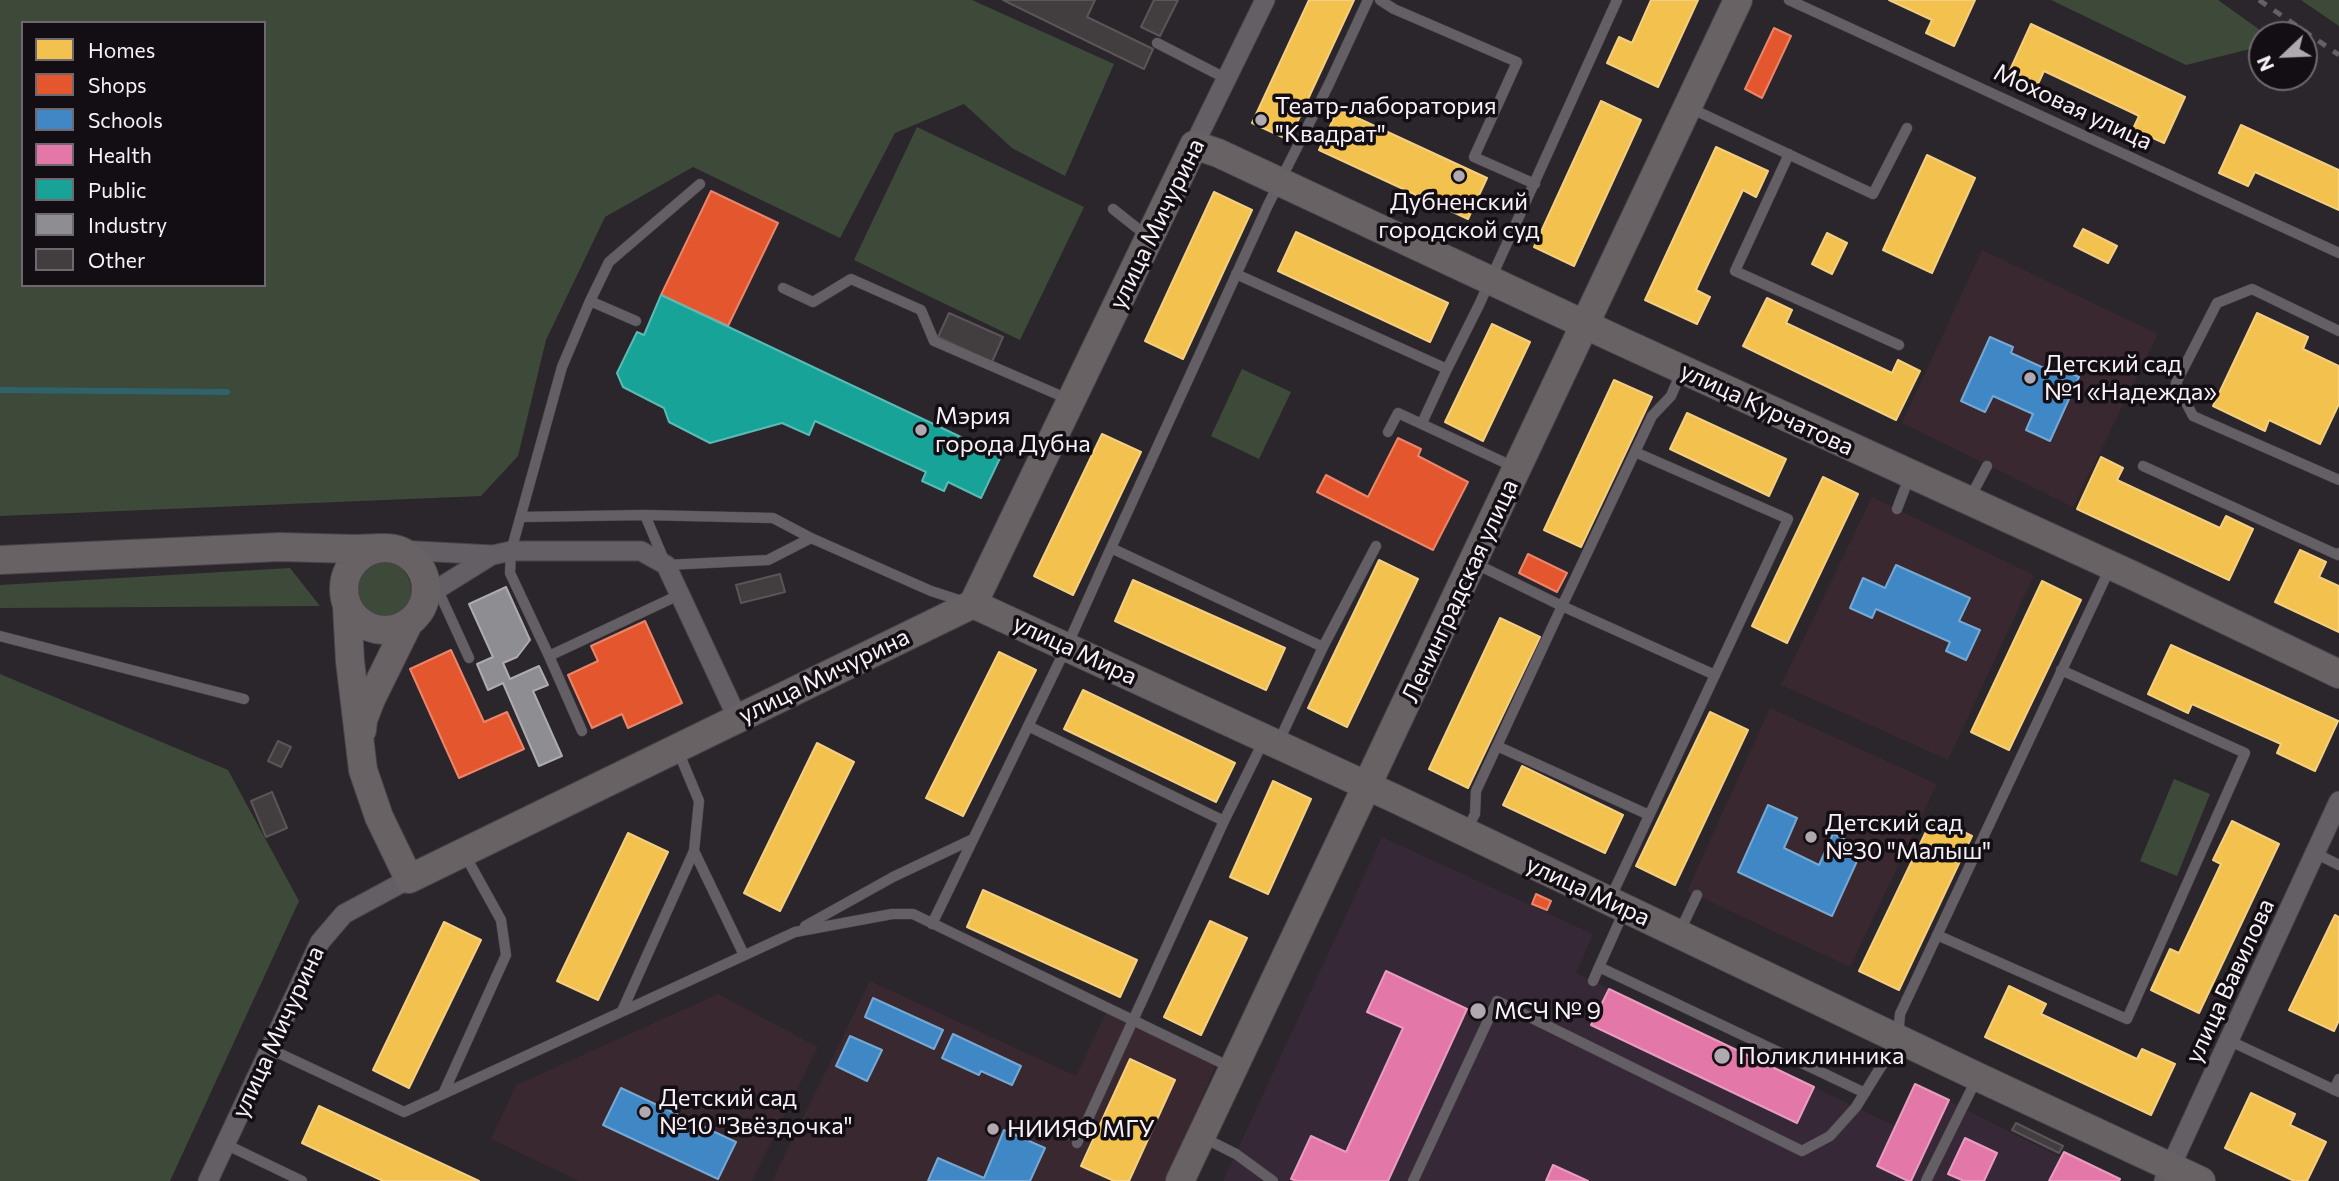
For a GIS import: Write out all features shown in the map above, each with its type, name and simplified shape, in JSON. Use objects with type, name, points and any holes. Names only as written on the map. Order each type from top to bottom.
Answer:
[{"type":"street","name":"улица Мичурина","points":[[208,1181],[320,942],[344,914],[463,851],[973,604],[1265,0]]},
{"type":"street","name":"Ленинградская улица","points":[[1181,1181],[1738,0]]},
{"type":"street","name":"улица Курчатова","points":[[1195,145],[1280,181],[2339,674]]},
{"type":"street","points":[[280,547],[321,564],[346,596],[358,620],[374,629],[393,630],[409,622]]},
{"type":"street","points":[[0,561],[280,547],[502,553],[641,551],[666,565],[737,717]]},
{"type":"street","points":[[409,879],[379,817],[366,780],[360,750],[346,596],[349,568],[362,554],[390,549],[415,560],[432,592]]},
{"type":"street","points":[[360,750],[363,720],[409,622],[432,592],[502,553]]},
{"type":"street","name":"улица Мира","points":[[973,604],[1679,934],[1978,1077],[2167,1174],[2202,1181]]},
{"type":"street","name":"улица Вавилова","points":[[2167,1174],[2339,801]]},
{"type":"lane","points":[[932,924],[1067,646],[1236,274],[1367,0]]},
{"type":"lane","points":[[1380,0],[1517,62],[1474,157],[1535,184]]},
{"type":"lane","points":[[1422,423],[1535,184],[1617,0]]},
{"type":"lane","name":"Моховая улица","points":[[1789,0],[2339,253]]},
{"type":"lane","points":[[1157,43],[1227,79]]},
{"type":"lane","points":[[1688,107],[1873,194],[1907,128]]},
{"type":"lane","points":[[1789,153],[1735,271],[1899,345]]},
{"type":"lane","points":[[582,731],[502,553],[521,517],[562,367],[609,262],[700,184]]},
{"type":"lane","points":[[1113,209],[1150,239]]},
{"type":"lane","points":[[1236,274],[1447,369]]},
{"type":"lane","points":[[783,288],[813,302],[851,279],[921,310],[934,341],[1072,400]]},
{"type":"lane","points":[[2339,331],[2252,289],[2217,303],[2176,383],[2193,416],[2339,480]]},
{"type":"lane","points":[[590,300],[636,321]]},
{"type":"lane","points":[[1466,833],[1475,814],[1476,791],[1562,606],[1652,416],[1671,396],[1682,370]]},
{"type":"lane","points":[[1388,432],[1398,412],[1518,468]]},
{"type":"lane","points":[[1593,981],[1649,814],[1788,519],[1635,452]]},
{"type":"lane","points":[[1968,502],[1987,466]]},
{"type":"lane","points":[[2143,466],[2339,553]]},
{"type":"lane","points":[[1897,509],[1910,475]]},
{"type":"lane","points":[[521,517],[645,515],[773,518],[811,538],[938,594],[973,604]]},
{"type":"lane","points":[[645,515],[666,565],[768,560],[811,538]]},
{"type":"lane","points":[[1077,1143],[1224,821],[1272,742],[1376,546]]},
{"type":"lane","points":[[1111,548],[1323,647]]},
{"type":"lane","points":[[1473,563],[1715,675]]},
{"type":"lane","points":[[1413,1181],[1497,1001],[1802,1151],[1830,1136],[1856,1107],[1898,1039],[1900,1014],[2111,566]]},
{"type":"lane","points":[[432,592],[469,658]]},
{"type":"lane","points":[[549,656],[679,595]]},
{"type":"lane","points":[[0,636],[244,699]]},
{"type":"lane","points":[[1937,936],[2127,1019],[2245,753],[2061,670]]},
{"type":"lane","points":[[1028,726],[1224,821]]},
{"type":"lane","points":[[1497,746],[1649,814]]},
{"type":"lane","points":[[622,1011],[694,851],[699,801],[676,747]]},
{"type":"lane","points":[[270,1049],[404,1112],[795,932],[893,877],[973,839]]},
{"type":"lane","points":[[443,1094],[506,954],[500,920],[463,851]]},
{"type":"lane","points":[[694,851],[744,955]]},
{"type":"lane","points":[[2315,853],[2339,866]]},
{"type":"lane","points":[[1679,934],[1697,895]]},
{"type":"lane","points":[[795,932],[892,914],[914,914],[1234,1069]]},
{"type":"lane","points":[[1599,967],[1865,1093]]},
{"type":"lane","points":[[2230,1041],[2337,1087]]},
{"type":"lane","points":[[1926,1181],[1978,1077]]},
{"type":"lane","points":[[1201,1137],[1236,1154],[1273,1181]]},
{"type":"lane","points":[[225,1144],[302,1181]]},
{"type":"shaded area","name":"Детский сад №1 «Надежда»","points":[[1982,250],[2158,334],[2073,507],[1902,423]]},
{"type":"shaded area","points":[[1872,497],[2034,575],[1948,760],[1781,685]]},
{"type":"shaded area","name":"Детский сад №30 \"Малыш\"","points":[[1770,708],[1937,784],[1850,967],[1687,891]]},
{"type":"shaded area","name":"МСЧ № 9","points":[[1382,837],[1593,934],[1576,973],[1895,1126],[1915,1084],[2060,1157],[2064,1152],[2120,1179],[1223,1181]]},
{"type":"shaded area","name":"НИИЯФ МГУ","points":[[870,981],[1076,1076],[1106,1013],[1216,1065],[1166,1181],[772,1181]]},
{"type":"shaded area","name":"Детский сад №10 \"Звёздочка\"","points":[[718,994],[818,1047],[752,1181],[579,1181],[491,1139],[516,1085]]},
{"type":"green space","points":[[0,0],[972,0],[1114,64],[1065,176],[1012,148],[964,104],[895,133],[840,238],[693,167],[605,217],[546,340],[518,456],[481,496],[0,516]]},
{"type":"green space","points":[[2051,0],[2218,0],[2248,21],[2248,50],[2186,65]]},
{"type":"green space","points":[[2301,0],[2339,0],[2339,26]]},
{"type":"green space","points":[[917,127],[1084,207],[1020,340],[854,260]]},
{"type":"green space","points":[[1242,369],[1291,392],[1259,459],[1211,436]]},
{"type":"green space","points":[[382,561],[398,566],[406,574],[411,590],[406,606],[398,614],[382,619],[366,614],[358,606],[353,590],[358,574],[366,566]]},
{"type":"green space","points":[[290,568],[320,606],[0,608],[0,585]]},
{"type":"green space","points":[[0,674],[228,770],[299,901],[170,1181],[0,1181]]},
{"type":"green space","points":[[2174,779],[2210,794],[2177,876],[2140,861]]},
{"type":"building: Homes","points":[[1309,0],[1354,0],[1289,140],[1252,123]]},
{"type":"building: Homes","points":[[1651,0],[1698,0],[1658,87],[1607,63],[1619,37],[1632,43]]},
{"type":"building: Homes","points":[[1889,0],[1975,0],[1954,46],[1926,33],[1932,20]]},
{"type":"building: Homes","points":[[2031,24],[2185,97],[2164,143],[2133,129],[2139,116],[2133,113],[2044,71],[2038,84],[2010,70]]},
{"type":"building: Homes","points":[[1601,101],[1641,120],[1574,266],[1534,247]]},
{"type":"building: Homes","points":[[1338,109],[1487,178],[1468,219],[1319,150]]},
{"type":"building: Homes","points":[[2241,125],[2339,170],[2339,210],[2255,172],[2248,186],[2219,173]]},
{"type":"building: Homes","points":[[1716,147],[1768,171],[1756,197],[1743,190],[1699,283],[1696,290],[1710,297],[1697,324],[1645,300]]},
{"type":"building: Homes","points":[[1927,155],[1975,178],[1932,273],[1883,250]]},
{"type":"building: Homes","points":[[1214,192],[1252,210],[1183,359],[1145,341]]},
{"type":"building: Homes","points":[[2083,229],[2117,246],[2108,263],[2074,246]]},
{"type":"building: Homes","points":[[1296,232],[1448,303],[1430,342],[1278,271]]},
{"type":"building: Homes","points":[[1827,233],[1847,243],[1832,274],[1812,264]]},
{"type":"building: Homes","points":[[1767,298],[1792,310],[1786,323],[1892,373],[1898,360],[1920,371],[1896,420],[1743,346]]},
{"type":"building: Homes","points":[[2257,313],[2308,337],[2303,349],[2339,366],[2339,404],[2320,444],[2269,420],[2265,431],[2213,406]]},
{"type":"building: Homes","points":[[1492,324],[1530,342],[1483,441],[1445,422]]},
{"type":"building: Homes","points":[[1614,380],[1652,397],[1581,547],[1544,530]]},
{"type":"building: Homes","points":[[1687,413],[1786,459],[1769,496],[1670,449]]},
{"type":"building: Homes","points":[[1102,434],[1141,452],[1073,595],[1034,576]]},
{"type":"building: Homes","points":[[2101,457],[2123,468],[2117,480],[2220,528],[2226,516],[2253,529],[2229,580],[2077,509]]},
{"type":"building: Homes","points":[[1823,477],[1858,494],[1787,643],[1752,626]]},
{"type":"building: Homes","points":[[2300,550],[2326,562],[2319,577],[2339,586],[2339,632],[2275,602]]},
{"type":"building: Homes","points":[[1379,560],[1418,579],[1347,727],[1308,708]]},
{"type":"building: Homes","points":[[1133,580],[1285,648],[1266,690],[1115,621]]},
{"type":"building: Homes","points":[[2042,581],[2081,600],[2009,750],[1971,732]]},
{"type":"building: Homes","points":[[1500,618],[1540,637],[1468,788],[1429,769]]},
{"type":"building: Homes","points":[[2171,645],[2338,721],[2315,771],[2277,753],[2281,744],[2192,704],[2188,713],[2148,694]]},
{"type":"building: Homes","points":[[999,652],[1036,670],[963,816],[926,798]]},
{"type":"building: Homes","points":[[1083,690],[1235,763],[1216,802],[1064,729]]},
{"type":"building: Homes","points":[[1710,712],[1748,730],[1675,885],[1636,866]]},
{"type":"building: Homes","points":[[817,743],[854,762],[780,911],[744,893]]},
{"type":"building: Homes","points":[[1522,766],[1623,815],[1605,853],[1503,805]]},
{"type":"building: Homes","points":[[1273,781],[1311,799],[1268,894],[1230,877]]},
{"type":"building: Homes","points":[[1933,817],[1972,836],[1899,990],[1859,971]]},
{"type":"building: Homes","points":[[2232,821],[2279,844],[2199,1013],[2151,990],[2170,949],[2179,953],[2221,864],[2213,860]]},
{"type":"building: Homes","points":[[628,833],[668,852],[598,1000],[557,981]]},
{"type":"building: Homes","points":[[983,890],[1137,960],[1120,997],[967,927]]},
{"type":"building: Homes","points":[[2335,915],[2339,917],[2339,1020],[2334,1031],[2289,1010]]},
{"type":"building: Homes","points":[[1210,921],[1247,938],[1201,1035],[1164,1017]]},
{"type":"building: Homes","points":[[444,922],[481,940],[409,1088],[373,1070]]},
{"type":"building: Homes","points":[[2009,986],[2046,1004],[2041,1014],[2137,1059],[2142,1049],[2175,1064],[2151,1115],[1985,1037]]},
{"type":"building: Homes","points":[[1130,1059],[1175,1080],[1129,1181],[1114,1181],[1081,1166]]},
{"type":"building: Homes","points":[[2251,1093],[2295,1114],[2290,1125],[2326,1142],[2307,1181],[2294,1181],[2225,1148]]},
{"type":"building: Homes","points":[[319,1106],[479,1181],[383,1181],[302,1143]]},
{"type":"building: Shops","points":[[1774,28],[1791,36],[1762,98],[1745,89]]},
{"type":"building: Shops","points":[[711,191],[778,223],[728,326],[661,295]]},
{"type":"building: Shops","points":[[1398,438],[1421,449],[1418,456],[1468,482],[1433,550],[1317,492],[1326,475],[1368,497]]},
{"type":"building: Shops","points":[[1528,554],[1567,573],[1557,592],[1519,573]]},
{"type":"building: Shops","points":[[645,621],[682,703],[628,728],[622,714],[592,728],[568,675],[598,661],[591,646]]},
{"type":"building: Shops","points":[[451,650],[484,722],[507,712],[524,749],[459,778],[410,669]]},
{"type":"building: Shops","points":[[1536,894],[1551,901],[1547,910],[1532,904]]},
{"type":"building: Schools","points":[[1990,337],[2013,347],[2011,353],[2055,373],[2057,367],[2079,377],[2050,441],[2026,430],[2033,414],[1993,396],[1985,412],[1961,401]]},
{"type":"building: Schools","points":[[1896,565],[1970,598],[1959,621],[1980,630],[1966,660],[1946,651],[1950,642],[1876,609],[1872,618],[1850,608],[1863,578],[1885,588]]},
{"type":"building: Schools","points":[[1768,805],[1797,818],[1784,848],[1819,865],[1833,834],[1863,848],[1832,916],[1738,872]]},
{"type":"building: Schools","points":[[873,998],[943,1030],[934,1049],[865,1017]]},
{"type":"building: Schools","points":[[953,1034],[1021,1066],[1012,1085],[981,1071],[979,1075],[942,1058]]},
{"type":"building: Schools","points":[[850,1036],[882,1050],[867,1081],[836,1066]]},
{"type":"building: Schools","points":[[621,1088],[736,1142],[718,1179],[603,1125]]},
{"type":"building: Schools","points":[[1004,1130],[1045,1148],[1030,1181],[928,1181],[938,1158],[984,1178]]},
{"type":"building: Health","points":[[1386,971],[1467,1009],[1388,1181],[1291,1179],[1311,1136],[1346,1152],[1403,1028],[1367,1012]]},
{"type":"building: Health","points":[[1609,989],[1814,1087],[1797,1123],[1591,1025]]},
{"type":"building: Health","points":[[1915,1084],[1949,1100],[1911,1181],[1908,1181],[1877,1166]]},
{"type":"building: Health","points":[[1965,1138],[1997,1153],[1984,1181],[1964,1181],[1948,1174]]},
{"type":"building: Health","points":[[2064,1152],[2120,1179],[2119,1181],[2049,1181]]},
{"type":"building: Health","points":[[1553,1165],[1588,1181],[1546,1181]]},
{"type":"building: Public","points":[[661,295],[1001,456],[981,498],[948,482],[944,491],[922,481],[926,472],[815,421],[809,435],[782,423],[710,443],[669,422],[664,408],[623,387],[617,373],[637,332],[644,335]]},
{"type":"building: Industry","points":[[506,587],[530,640],[517,657],[503,663],[510,679],[539,666],[548,685],[533,691],[562,756],[539,766],[503,683],[488,690],[477,664],[493,657],[469,604]]},
{"type":"building: Other","points":[[1003,0],[1095,0],[1087,17],[1153,49],[1144,69]]},
{"type":"building: Other","points":[[1154,0],[1178,0],[1160,36],[1141,27]]},
{"type":"building: Other","points":[[949,313],[1003,337],[992,362],[938,337]]},
{"type":"building: Other","points":[[780,574],[785,592],[741,603],[736,585]]},
{"type":"building: Other","points":[[278,741],[291,747],[281,767],[268,761]]},
{"type":"building: Other","points":[[272,792],[287,828],[266,837],[251,801]]},
{"type":"building: Other","points":[[2016,1123],[2063,1146],[2059,1153],[2012,1130]]},
{"type":"waterway","points":[[0,390],[227,392]]},
{"type":"railway","points":[[2259,0],[2339,55]]},
{"type":"place","name":"Театр-лаборатория \"Квадрат\"","points":[[1261,120]]},
{"type":"place","name":"Дубненский городской суд","points":[[1459,176]]},
{"type":"place","name":"Детский сад №1 «Надежда»","points":[[2030,378]]},
{"type":"place","name":"Мэрия города Дубна","points":[[921,430]]},
{"type":"place","name":"Детский сад №30 \"Малыш\"","points":[[1811,837]]},
{"type":"place","name":"МСЧ № 9","points":[[1478,1011]]},
{"type":"place","name":"Поликлинника","points":[[1722,1056]]},
{"type":"place","name":"Детский сад №10 \"Звёздочка\"","points":[[645,1112]]},
{"type":"place","name":"НИИЯФ МГУ","points":[[993,1129]]}]
